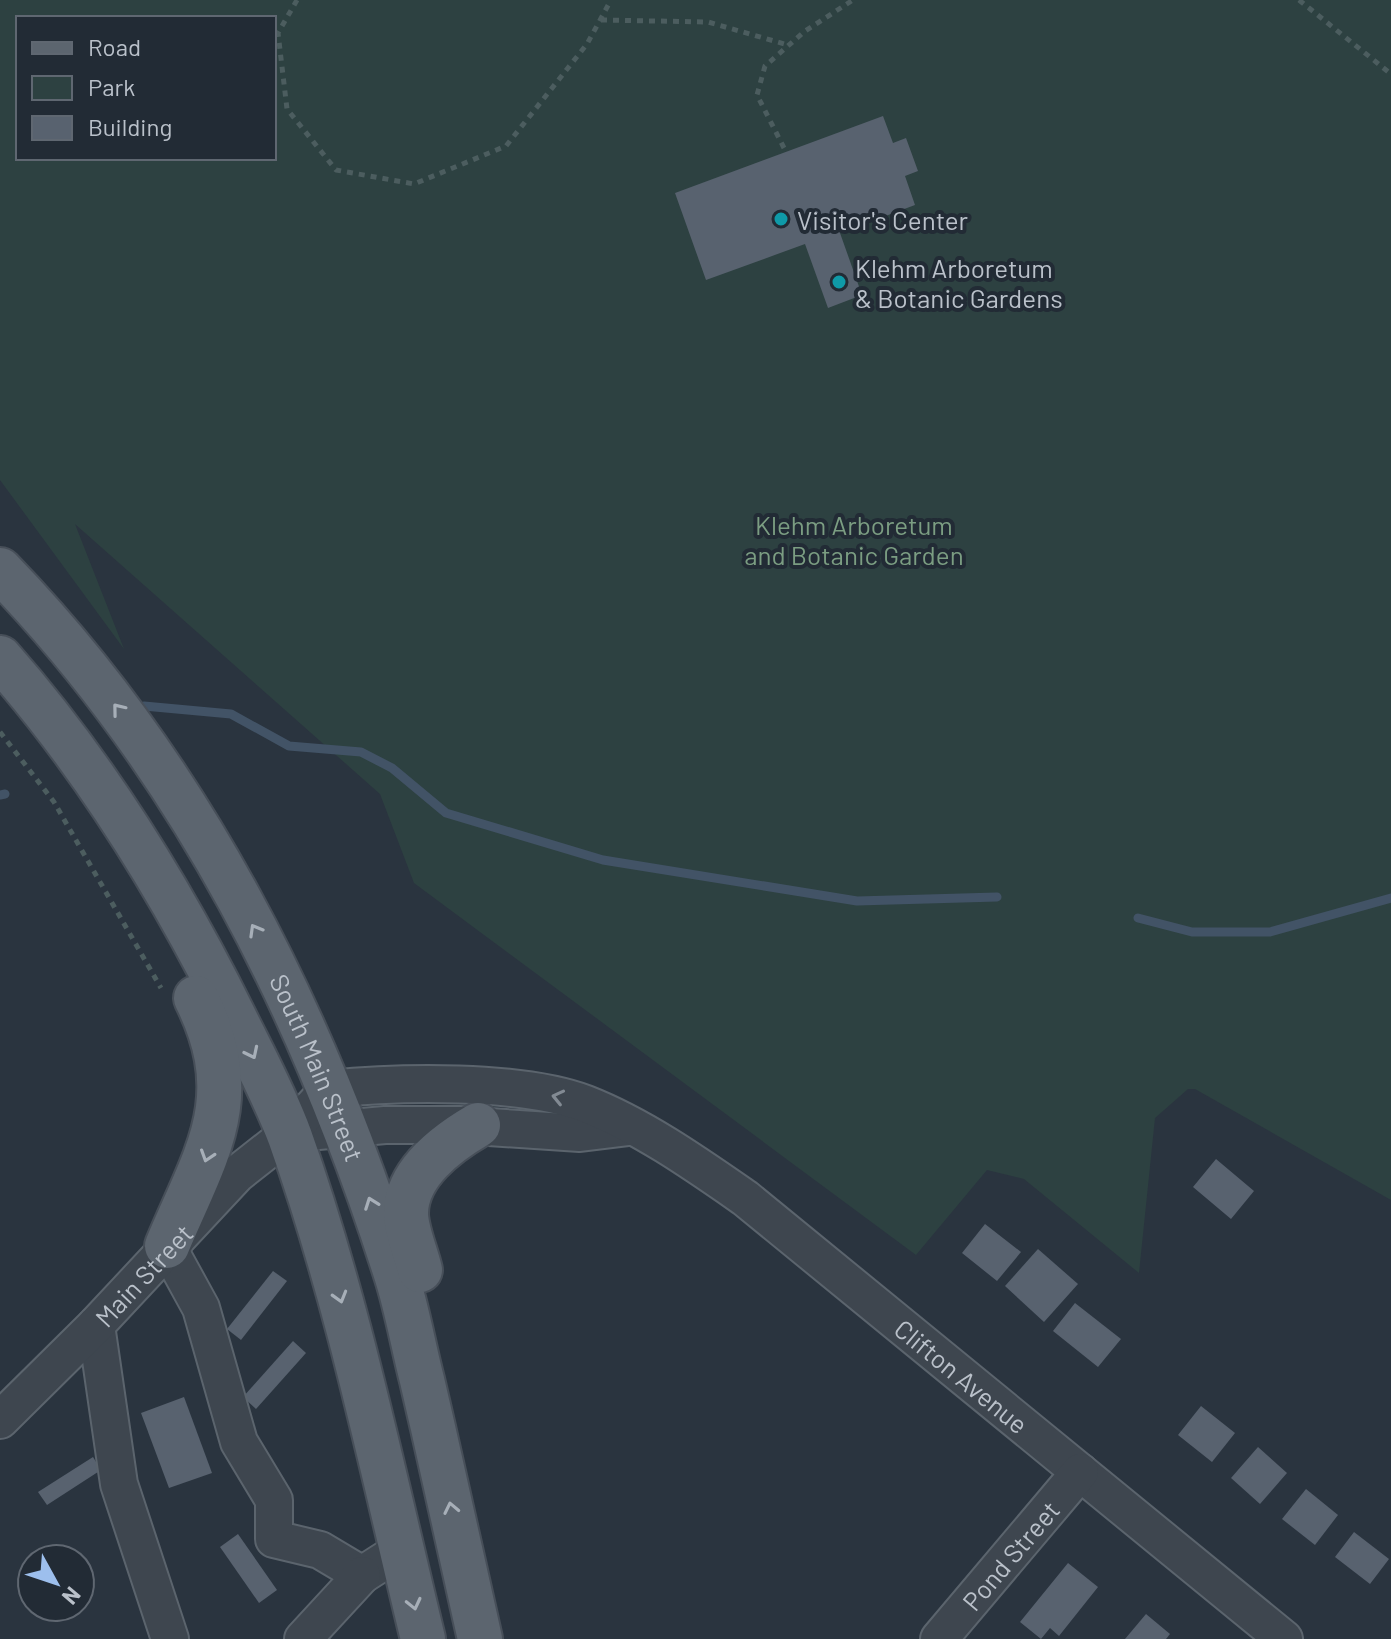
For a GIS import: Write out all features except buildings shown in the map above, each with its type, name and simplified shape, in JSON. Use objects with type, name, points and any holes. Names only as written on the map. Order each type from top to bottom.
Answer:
[{"type":"main road","name":"South Main Street","points":[[0,570],[30,601],[136,731],[196,822],[283,977],[336,1108],[397,1276],[480,1639]]},
{"type":"main road","name":"South Main Street","points":[[0,658],[45,709],[135,840],[201,949],[289,1133],[360,1369],[423,1639]]},
{"type":"main road","points":[[0,694],[67,784],[131,881],[210,1026],[219,1056],[214,1133],[201,1173],[167,1246]]},
{"type":"main road","points":[[440,1456],[450,1405],[442,1348],[406,1216],[409,1195],[422,1172],[438,1153],[478,1125]]},
{"type":"street","name":"Clifton Avenue","points":[[289,1133],[390,1083],[543,1094],[587,1105],[692,1161],[745,1198],[1284,1639]]},
{"type":"street","name":"Clifton Avenue","points":[[336,1108],[478,1125],[580,1133],[629,1127]]},
{"type":"street","name":"Main Street","points":[[0,1420],[96,1325],[237,1174],[289,1133]]},
{"type":"street","points":[[167,1246],[201,1308],[239,1442],[274,1500],[274,1539],[320,1550],[362,1575]]},
{"type":"street","points":[[96,1325],[119,1484],[170,1639]]},
{"type":"street","name":"Pond Street","points":[[939,1639],[1080,1472]]},
{"type":"street","points":[[303,1639],[362,1575],[401,1550]]},
{"type":"path","points":[[297,0],[278,33],[287,109],[336,170],[414,184],[506,146],[587,44],[611,0]]},
{"type":"path","points":[[784,148],[757,95],[765,66],[789,45],[853,0]]},
{"type":"path","points":[[1299,0],[1391,74]]},
{"type":"path","points":[[600,19],[708,22],[789,45]]},
{"type":"path","points":[[0,732],[54,802],[163,993]]},
{"type":"green space","name":"Klehm Arboretum and Botanic Garden","points":[[0,0],[1391,0],[1391,1200],[1195,1089],[1188,1089],[1155,1118],[1139,1273],[1024,1179],[987,1170],[916,1255],[414,883],[380,794],[75,524],[124,649],[0,480]]},
{"type":"waterway","points":[[144,706],[231,714],[289,746],[361,752],[392,768],[446,813],[603,860],[857,901],[997,897]]},
{"type":"waterway","points":[[0,795],[5,794]]},
{"type":"waterway","points":[[1138,918],[1192,932],[1270,932],[1391,898]]},
{"type":"place","name":"Visitor's Center","points":[[781,219]]},
{"type":"place","name":"Klehm Arboretum & Botanic Gardens","points":[[839,282]]}]
